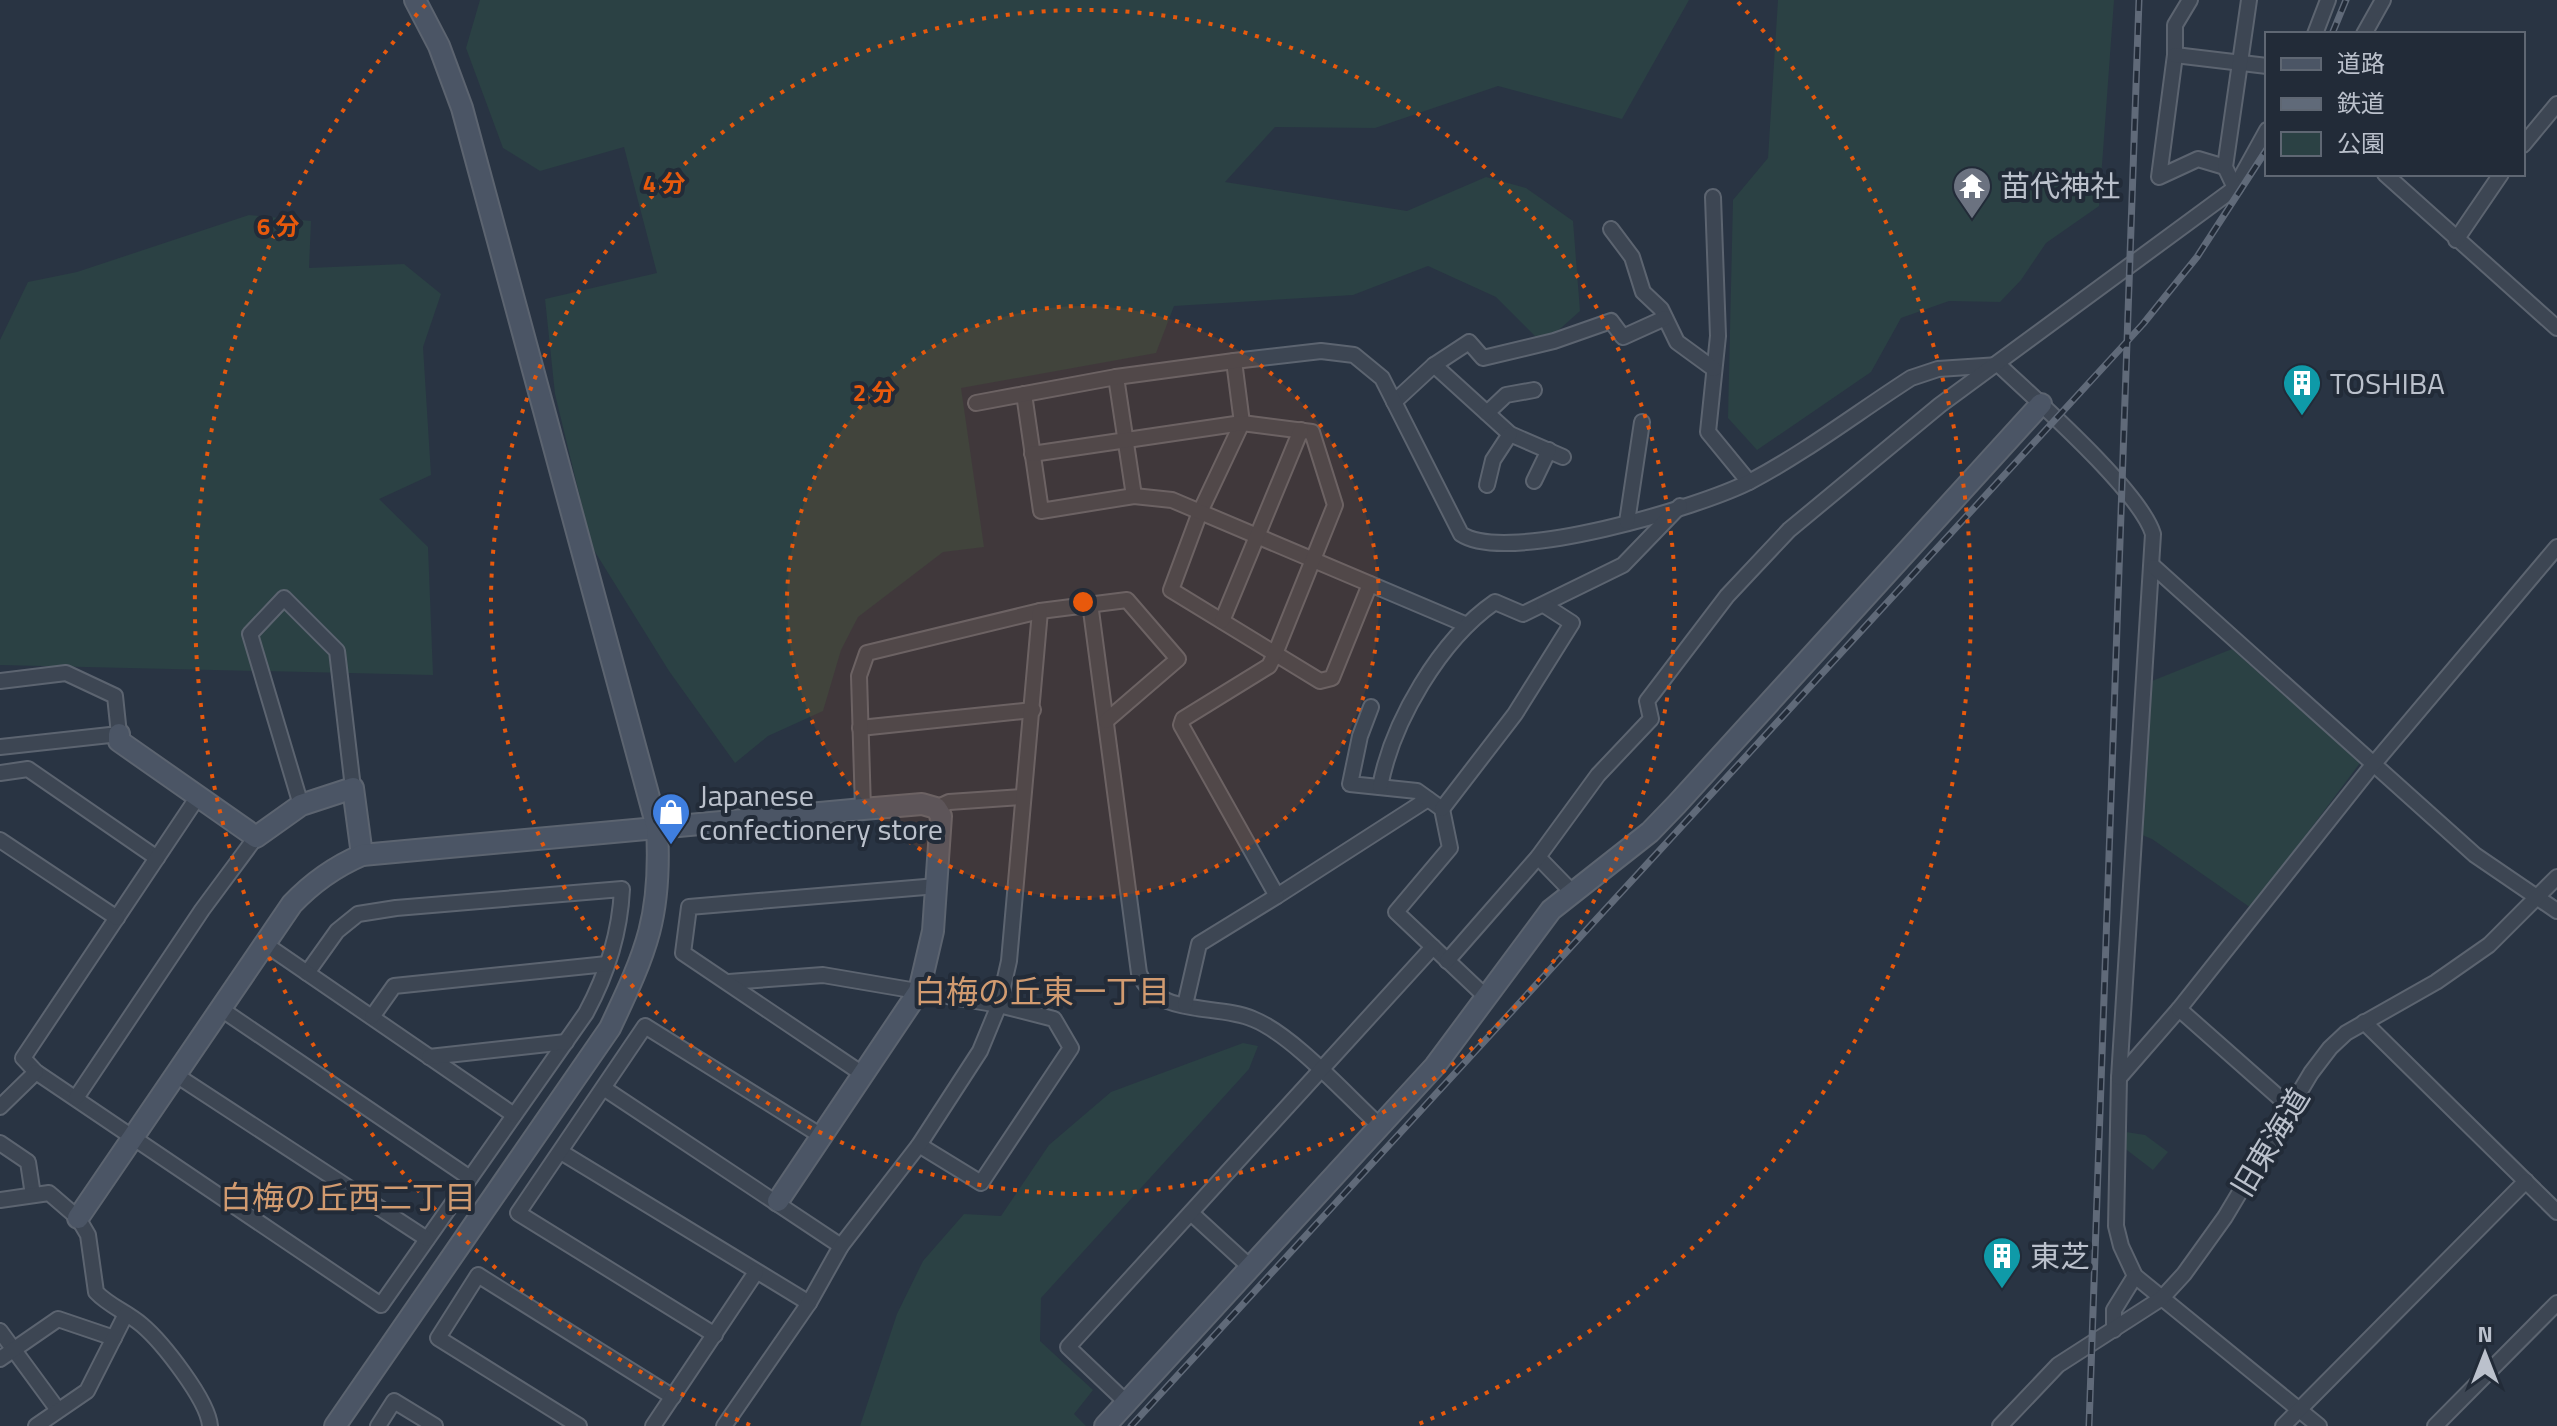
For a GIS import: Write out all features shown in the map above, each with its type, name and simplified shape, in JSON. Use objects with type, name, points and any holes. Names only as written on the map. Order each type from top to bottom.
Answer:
[{"type":"street","points":[[335,1426],[610,1028],[654,926],[660,874],[657,827],[462,108],[439,46],[415,0]]},
{"type":"street","points":[[2190,0],[2175,25],[2175,55],[2159,177],[2198,159],[2225,167]]},
{"type":"street","points":[[2235,188],[2225,167],[2249,0]]},
{"type":"street","points":[[2316,32],[2328,0]]},
{"type":"street","points":[[2365,32],[2383,0]]},
{"type":"street","points":[[2175,55],[2265,66]]},
{"type":"street","points":[[2525,143],[2557,104]]},
{"type":"street","points":[[1447,961],[1538,857],[1598,775],[1651,719],[1647,701],[1682,652],[1768,552],[1855,472],[1940,405],[1999,365],[2235,188],[2265,134]]},
{"type":"street","points":[[2387,176],[2557,328]]},
{"type":"street","points":[[2456,240],[2500,176]]},
{"type":"street","points":[[1713,197],[1718,336],[1708,432],[1749,482]]},
{"type":"street","points":[[1611,229],[1632,257],[1643,292],[1665,318],[1677,342],[1714,369]]},
{"type":"street","points":[[1394,402],[1434,365],[1469,342],[1483,358],[1554,341],[1611,321],[1623,337],[1665,318]]},
{"type":"street","points":[[976,403],[1116,377],[1234,361],[1321,351],[1354,355],[1382,378],[1454,526],[1470,540],[1498,543],[1554,540],[1627,522],[1749,482],[1911,378],[1938,369],[1999,365],[2041,404],[2142,510],[2153,534],[2154,567],[2119,1078],[2116,1226],[2121,1246],[2135,1276],[2319,1426]]},
{"type":"street","points":[[1234,361],[1242,423],[1200,512],[1171,590],[1320,681],[1332,678],[1370,584]]},
{"type":"street","points":[[1434,365],[1510,434],[1563,457]]},
{"type":"street","points":[[1116,377],[1134,496]]},
{"type":"street","points":[[1487,413],[1506,395],[1534,390]]},
{"type":"street","points":[[1024,394],[1041,511],[1134,496],[1172,500],[1467,625]]},
{"type":"street","points":[[1105,1426],[1435,1066],[1551,910],[1650,832],[2041,404]]},
{"type":"street","points":[[1627,522],[1642,422]]},
{"type":"street","points":[[1032,454],[1242,423],[1312,432],[1335,505],[1275,654],[1269,666],[1183,719],[1181,725],[1277,896]]},
{"type":"street","points":[[1222,621],[1301,430]]},
{"type":"street","points":[[1487,485],[1493,460],[1510,434]]},
{"type":"street","points":[[1534,481],[1549,450]]},
{"type":"street","points":[[1380,787],[1387,752],[1448,643],[1467,625],[1495,602],[1523,614],[1623,565],[1680,505]]},
{"type":"street","points":[[1034,520],[1052,517],[1055,509]]},
{"type":"street","points":[[2119,1078],[2179,1009],[2372,766],[2557,547]]},
{"type":"street","points":[[2154,567],[2372,766],[2475,855],[2557,911]]},
{"type":"street","points":[[301,805],[250,634],[284,598],[337,651],[362,855]]},
{"type":"street","points":[[863,809],[859,676],[867,653],[1040,611],[1127,600],[1178,659],[1106,721]]},
{"type":"street","points":[[1090,603],[1139,973],[1145,986],[1155,996],[1185,1005],[1233,1012],[1256,1020],[1278,1033],[1380,1126]]},
{"type":"street","points":[[1442,809],[1515,714],[1572,623],[1544,605]]},
{"type":"street","points":[[724,1426],[809,1303],[841,1246],[919,1145],[980,1051],[999,1005],[1009,961],[1040,611]]},
{"type":"street","points":[[0,681],[66,673],[115,696],[119,741],[256,837]]},
{"type":"street","points":[[1371,707],[1360,736],[1350,784],[1417,791],[1442,809],[1450,848],[1396,912],[1485,996]]},
{"type":"street","points":[[860,728],[1033,710]]},
{"type":"street","points":[[0,747],[119,734]]},
{"type":"street","points":[[0,773],[28,769],[157,858]]},
{"type":"street","points":[[76,1098],[202,910],[256,837],[301,805],[353,788]]},
{"type":"street","points":[[78,1218],[292,904],[313,882],[362,855],[922,804],[936,808],[949,802],[1023,797]]},
{"type":"street","points":[[197,798],[23,1058],[36,1072],[133,1140],[381,1305],[566,1042],[600,987],[621,916],[622,889],[358,914],[337,931],[307,973]]},
{"type":"street","points":[[1185,1005],[1199,944],[1428,799]]},
{"type":"street","points":[[778,1201],[919,991],[933,931],[941,816],[936,808]]},
{"type":"street","points":[[0,840],[117,918]]},
{"type":"street","points":[[1538,857],[1573,893]]},
{"type":"street","name":"旧東海道","points":[[2000,1426],[2058,1365],[2162,1298],[2225,1217],[2330,1048],[2364,1022],[2436,982],[2489,945],[2557,877]]},
{"type":"street","points":[[864,1075],[683,953],[689,907],[937,886]]},
{"type":"street","points":[[265,944],[514,1115]]},
{"type":"street","points":[[1127,1403],[1068,1347],[1433,947]]},
{"type":"street","points":[[372,1017],[394,986],[607,964]]},
{"type":"street","points":[[729,982],[823,975],[999,1005],[1054,1019],[1071,1048],[981,1183],[919,1145]]},
{"type":"street","points":[[221,1009],[470,1178]]},
{"type":"street","points":[[2179,1009],[2291,1108]]},
{"type":"street","points":[[2364,1022],[2557,1212]]},
{"type":"street","points":[[715,1335],[518,1213],[645,1026],[823,1137]]},
{"type":"street","points":[[429,1057],[566,1042]]},
{"type":"street","points":[[0,1107],[36,1072]]},
{"type":"street","points":[[176,1075],[427,1239]]},
{"type":"street","points":[[605,1089],[778,1201],[841,1246]]},
{"type":"street","points":[[0,1143],[28,1162],[33,1195]]},
{"type":"street","points":[[561,1152],[809,1303]]},
{"type":"street","points":[[2283,1426],[2526,1181]]},
{"type":"street","points":[[0,1200],[49,1193],[78,1218],[88,1235],[96,1292],[164,1348],[203,1405],[210,1426]]},
{"type":"street","points":[[1191,1213],[1250,1267]]},
{"type":"street","points":[[653,1426],[756,1272]]},
{"type":"street","points":[[579,1426],[438,1338],[478,1275],[673,1397]]},
{"type":"street","points":[[2114,1330],[2114,1310],[2135,1276]]},
{"type":"street","points":[[2435,1426],[2557,1303]]},
{"type":"street","points":[[36,1426],[87,1391],[126,1314]]},
{"type":"street","points":[[0,1359],[58,1319],[114,1338]]},
{"type":"street","points":[[0,1331],[58,1410]]},
{"type":"street","points":[[378,1426],[394,1401],[435,1426]]},
{"type":"green space","points":[[480,0],[1689,0],[1622,119],[1498,86],[1375,128],[1275,127],[1225,182],[1407,211],[1486,177],[1526,188],[1573,221],[1580,311],[1543,344],[1496,297],[1428,266],[1353,295],[1174,306],[1156,353],[961,388],[984,547],[943,552],[858,617],[841,650],[823,711],[768,736],[735,763],[669,671],[592,547],[555,394],[545,299],[657,273],[624,147],[540,171],[503,148],[466,48]]},
{"type":"green space","points":[[1778,0],[2114,0],[2099,206],[2046,243],[2021,280],[2000,302],[1949,301],[1901,318],[1871,372],[1757,450],[1728,418],[1733,200],[1768,158]]},
{"type":"green space","points":[[249,215],[311,221],[309,268],[404,264],[441,294],[423,347],[431,475],[379,499],[428,547],[433,675],[0,665],[0,340],[28,282],[77,272]]},
{"type":"green space","points":[[2232,649],[2360,763],[2251,908],[2142,835],[2152,681]]},
{"type":"green space","points":[[1243,1043],[1258,1046],[1249,1069],[1041,1298],[1040,1341],[1093,1390],[1074,1414],[1086,1426],[860,1426],[897,1314],[923,1261],[964,1214],[1001,1216],[1049,1145],[1111,1092]]},
{"type":"green space","points":[[2126,1132],[2145,1135],[2168,1152],[2153,1170],[2123,1147]]},
{"type":"railway","points":[[2089,1426],[2139,0]]},
{"type":"railway","points":[[2333,32],[2346,0]]},
{"type":"railway","points":[[1131,1426],[2143,324],[2197,257],[2265,152]]},
{"type":"place","name":"苗代神社","points":[[1972,220]]},
{"type":"place","name":"TOSHIBA","points":[[2302,417]]},
{"type":"place","name":"Japanese confectionery store","points":[[671,846]]},
{"type":"place","name":"東芝","points":[[2002,1290]]},
{"type":"district","name":"白梅の丘東一丁目","points":[[1042,991]]},
{"type":"district","name":"白梅の丘西二丁目","points":[[348,1197]]}]
